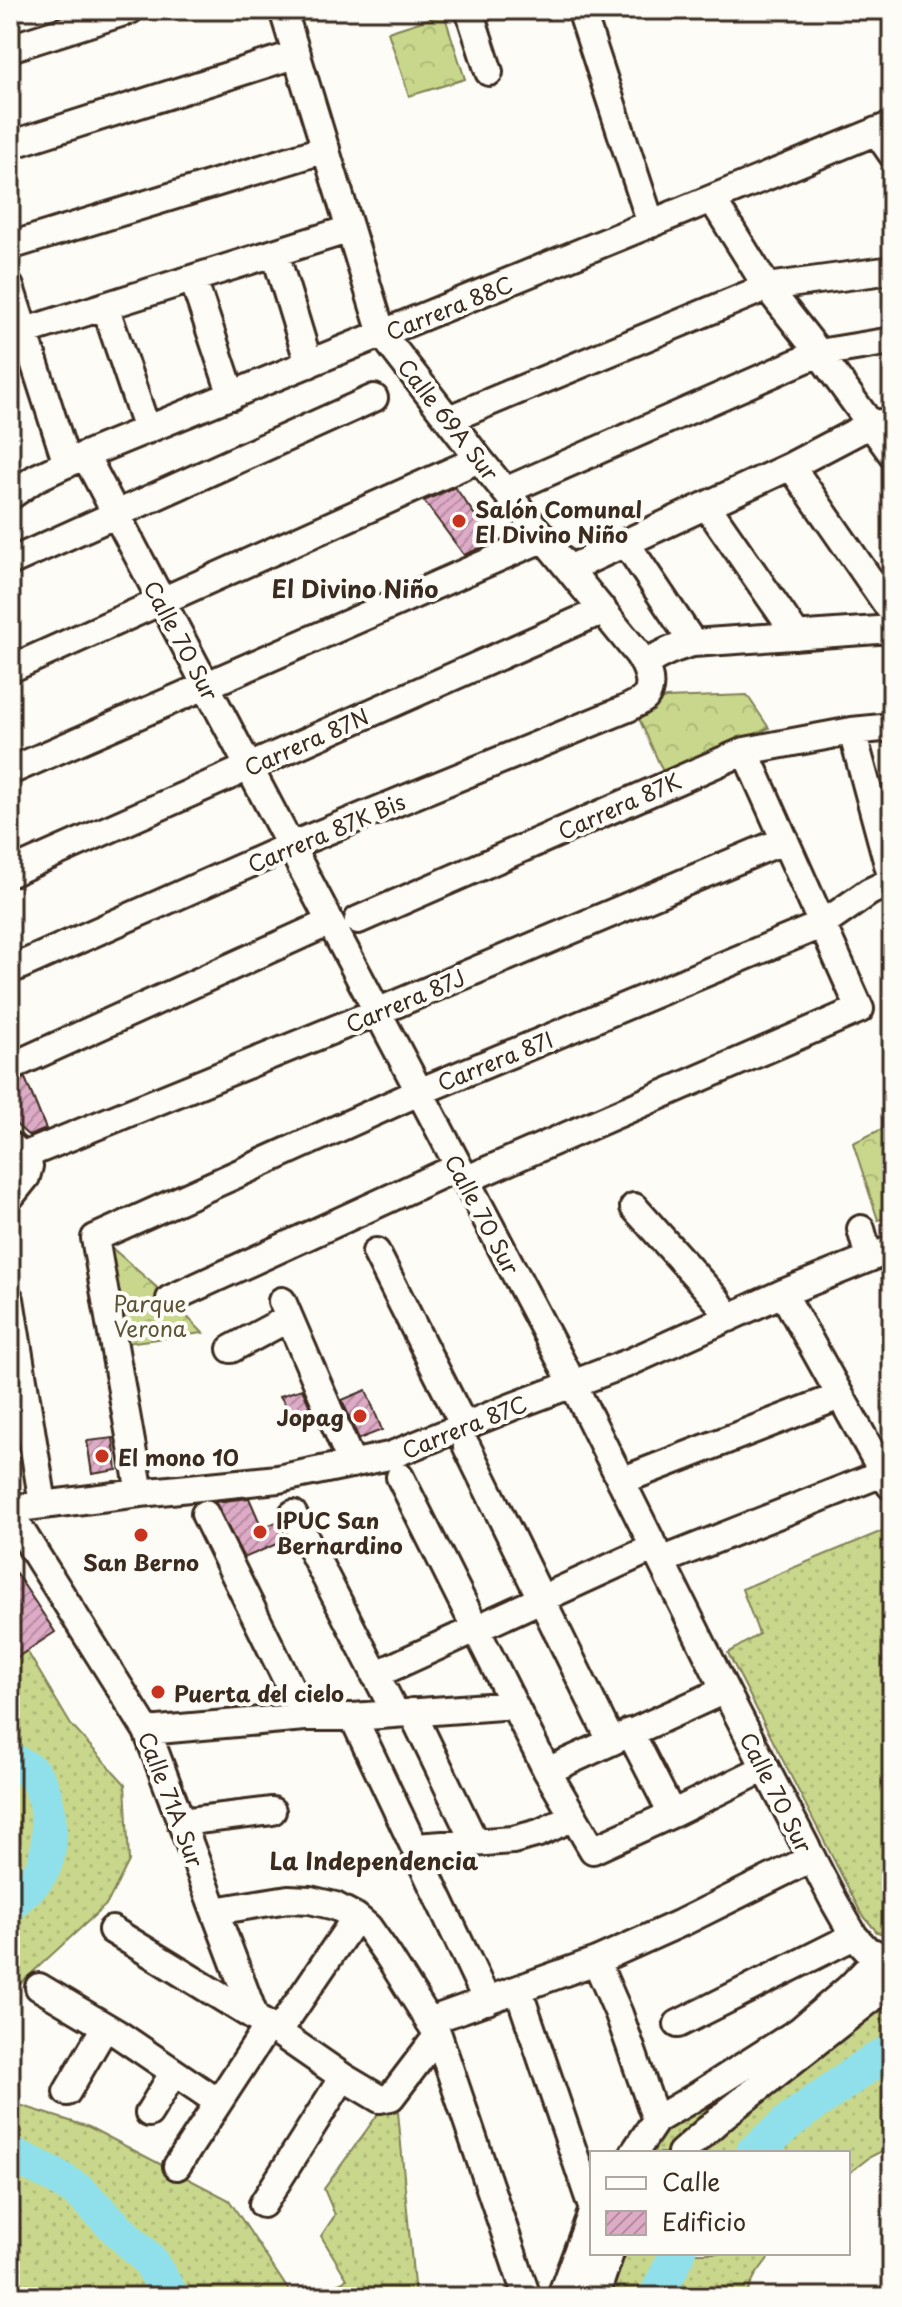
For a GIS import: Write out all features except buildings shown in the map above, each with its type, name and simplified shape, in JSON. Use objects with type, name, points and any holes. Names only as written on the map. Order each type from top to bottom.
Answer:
[{"type":"street","points":[[10,48],[130,10]]},
{"type":"street","name":"Calle 69A Sur","points":[[283,10],[382,334],[645,664]]},
{"type":"street","points":[[469,10],[489,72]]},
{"type":"street","points":[[581,10],[651,224]]},
{"type":"street","points":[[10,145],[297,54]]},
{"type":"street","points":[[884,128],[892,154]]},
{"type":"street","name":"Carrera 88C","points":[[10,496],[36,478],[76,459],[884,128]]},
{"type":"street","points":[[10,246],[326,149]]},
{"type":"street","points":[[712,199],[767,287],[819,353],[881,423],[892,454]]},
{"type":"street","points":[[17,334],[350,229]]},
{"type":"street","points":[[275,253],[309,364]]},
{"type":"street","points":[[449,419],[767,287],[892,270]]},
{"type":"street","points":[[193,279],[232,396]]},
{"type":"street","name":"Calle 70 Sur","points":[[10,287],[17,334],[76,459],[117,515],[573,1384],[725,1690],[854,1936],[867,1950],[887,1959]]},
{"type":"street","points":[[105,306],[147,430]]},
{"type":"street","points":[[505,491],[819,353],[892,341]]},
{"type":"street","points":[[10,562],[374,398]]},
{"type":"street","points":[[569,569],[881,423]]},
{"type":"street","points":[[10,669],[479,459]]},
{"type":"street","points":[[791,466],[892,612]]},
{"type":"street","points":[[707,506],[797,636]]},
{"type":"street","points":[[10,771],[544,538]]},
{"type":"street","points":[[626,543],[693,643]]},
{"type":"street","name":"Carrera 87N","points":[[10,873],[603,610]]},
{"type":"street","points":[[645,664],[658,654],[693,643],[892,629]]},
{"type":"street","name":"Carrera 87K Bis","points":[[10,970],[290,846],[628,708],[644,699],[650,686],[645,664]]},
{"type":"street","name":"Carrera 87K","points":[[358,920],[745,751],[852,731],[892,727]]},
{"type":"street","points":[[852,731],[892,880]]},
{"type":"street","points":[[170,1299],[462,1173],[860,1009],[745,751]]},
{"type":"street","name":"Carrera 87J","points":[[21,1156],[377,1012],[785,840]]},
{"type":"street","name":"Carrera 87I","points":[[140,1493],[95,1238],[419,1092],[823,924],[892,880]]},
{"type":"street","points":[[10,1067],[330,922]]},
{"type":"street","points":[[10,1197],[26,1177],[21,1156]]},
{"type":"street","points":[[634,1207],[717,1300],[729,1318]]},
{"type":"street","points":[[861,1229],[880,1253]]},
{"type":"street","points":[[376,1252],[541,1599],[621,1737],[672,1814]]},
{"type":"street","name":"Carrera 87C","points":[[10,1511],[43,1504],[278,1479],[389,1456],[465,1436],[573,1384],[880,1253]]},
{"type":"street","points":[[375,1675],[541,1599],[658,1554],[888,1480],[783,1293]]},
{"type":"street","points":[[10,1299],[43,1504]]},
{"type":"street","points":[[231,1349],[285,1309],[352,1464]]},
{"type":"street","points":[[621,1481],[840,1396]]},
{"type":"street","points":[[400,1477],[547,1771],[593,1850],[765,1768]]},
{"type":"street","name":"Calle 71A Sur","points":[[10,1511],[147,1731],[215,1911],[267,2025]]},
{"type":"street","points":[[205,1514],[305,1717]]},
{"type":"street","points":[[293,1514],[375,1675],[404,1713],[475,1843]]},
{"type":"street","points":[[547,1771],[725,1690]]},
{"type":"street","points":[[147,1731],[305,1717],[353,1717],[514,1705]]},
{"type":"street","points":[[353,1717],[487,2001]]},
{"type":"street","points":[[181,1822],[272,1811]]},
{"type":"street","points":[[415,1847],[526,1836],[574,1817]]},
{"type":"street","points":[[112,1930],[380,2099],[391,2097],[434,2028],[487,2001],[596,1961],[681,1923],[812,1858]]},
{"type":"street","points":[[215,1911],[288,1899],[310,1900],[335,1906],[368,1927],[434,2028],[527,2297]]},
{"type":"street","points":[[177,2166],[267,2025],[356,1917]]},
{"type":"street","points":[[678,2024],[854,1936]]},
{"type":"street","points":[[635,2151],[656,2120],[799,2031],[887,1959]]},
{"type":"street","points":[[683,2151],[871,1999],[882,1988],[887,1959]]},
{"type":"street","points":[[596,1961],[619,2014],[656,2120]]},
{"type":"street","points":[[39,1987],[218,2102]]},
{"type":"street","points":[[518,1989],[590,2203]]},
{"type":"street","points":[[67,2092],[105,2027]]},
{"type":"street","points":[[149,2113],[174,2072]]},
{"type":"street","points":[[263,2204],[343,2077]]},
{"type":"street","points":[[560,2296],[590,2214]]},
{"type":"street","points":[[560,2296],[600,2255]]},
{"type":"street","points":[[595,2297],[609,2255]]},
{"type":"green space","points":[[444,14],[465,79],[409,96],[388,32]]},
{"type":"green space","points":[[747,695],[769,728],[664,774],[636,712],[665,698]]},
{"type":"green space","points":[[892,1124],[892,1216],[878,1220],[853,1143]]},
{"type":"green space","name":"Parque Verona","points":[[111,1247],[170,1299],[203,1333],[127,1343]]},
{"type":"green space","points":[[892,1527],[892,1936],[877,1932],[861,1913],[728,1653],[759,1634],[742,1589]]},
{"type":"green space","points":[[27,1651],[71,1725],[125,1784],[129,1861],[107,1904],[10,1993],[10,1662]]},
{"type":"green space","points":[[892,1979],[892,2146],[870,2157],[850,2172],[850,2151],[646,2151],[665,2125]]},
{"type":"green space","points":[[10,2102],[89,2127],[229,2200],[293,2297],[10,2297]]},
{"type":"green space","points":[[381,2110],[398,2112],[415,2296],[311,2297],[347,2279],[321,2236],[335,2215],[324,2189]]},
{"type":"green space","points":[[591,2255],[771,2255],[745,2297],[571,2297]]},
{"type":"waterway","points":[[10,1760],[30,1771],[38,1781],[46,1804],[49,1831],[47,1855],[41,1871],[10,1903]]},
{"type":"waterway","points":[[755,2151],[792,2119],[875,2060],[892,2052]]},
{"type":"waterway","points":[[10,2154],[80,2192],[149,2260],[172,2297]]},
{"type":"waterway","points":[[656,2297],[677,2255]]},
{"type":"place","name":"Salón Comunal El Divino Niño","points":[[459,521]]},
{"type":"place","name":"Jopag","points":[[360,1416]]},
{"type":"place","name":"El mono 10","points":[[102,1456]]},
{"type":"place","name":"IPUC San Bernardino","points":[[260,1532]]},
{"type":"place","name":"San Berno","points":[[141,1535]]},
{"type":"place","name":"Puerta del cielo","points":[[158,1692]]},
{"type":"district","name":"El Divino Niño","points":[[355,588]]},
{"type":"district","name":"La Independencia","points":[[374,1860]]}]
